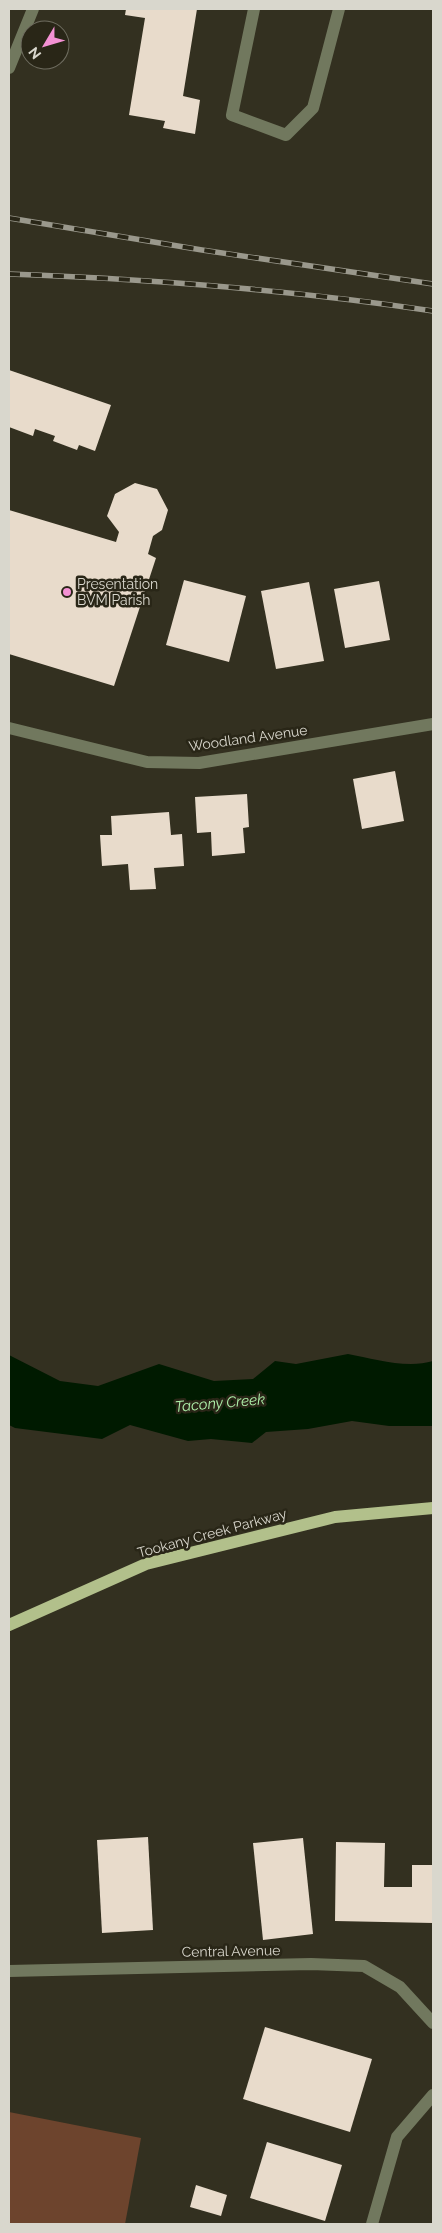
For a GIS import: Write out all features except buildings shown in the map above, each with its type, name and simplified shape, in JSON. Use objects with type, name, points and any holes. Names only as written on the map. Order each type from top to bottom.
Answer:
[{"type":"main road","name":"Tookany Creek Parkway","points":[[9,1625],[146,1564],[335,1517],[433,1508]]},
{"type":"street","points":[[9,68],[33,9]]},
{"type":"street","points":[[254,9],[232,115],[286,135],[314,108],[339,9]]},
{"type":"street","name":"Woodland Avenue","points":[[9,728],[147,762],[199,763],[433,724]]},
{"type":"street","name":"Central Avenue","points":[[9,1971],[311,1964],[364,1966],[400,1986],[433,2023]]},
{"type":"street","points":[[372,2224],[396,2137],[433,2095]]},
{"type":"shaded area","points":[[9,2112],[141,2138],[125,2224],[9,2224]]},
{"type":"water","name":"Tacony Creek","points":[[348,1354],[402,1364],[433,1361],[433,1426],[389,1426],[352,1421],[308,1429],[266,1432],[252,1443],[211,1439],[188,1441],[130,1425],[102,1439],[15,1428],[9,1425],[9,1355],[60,1381],[98,1386],[159,1364],[214,1381],[253,1379],[275,1361],[296,1364]]},
{"type":"railway","points":[[9,218],[202,250],[433,284]]},
{"type":"railway","points":[[9,274],[221,286],[328,297],[433,311]]},
{"type":"place","name":"Presentation BVM Parish","points":[[67,592]]}]
